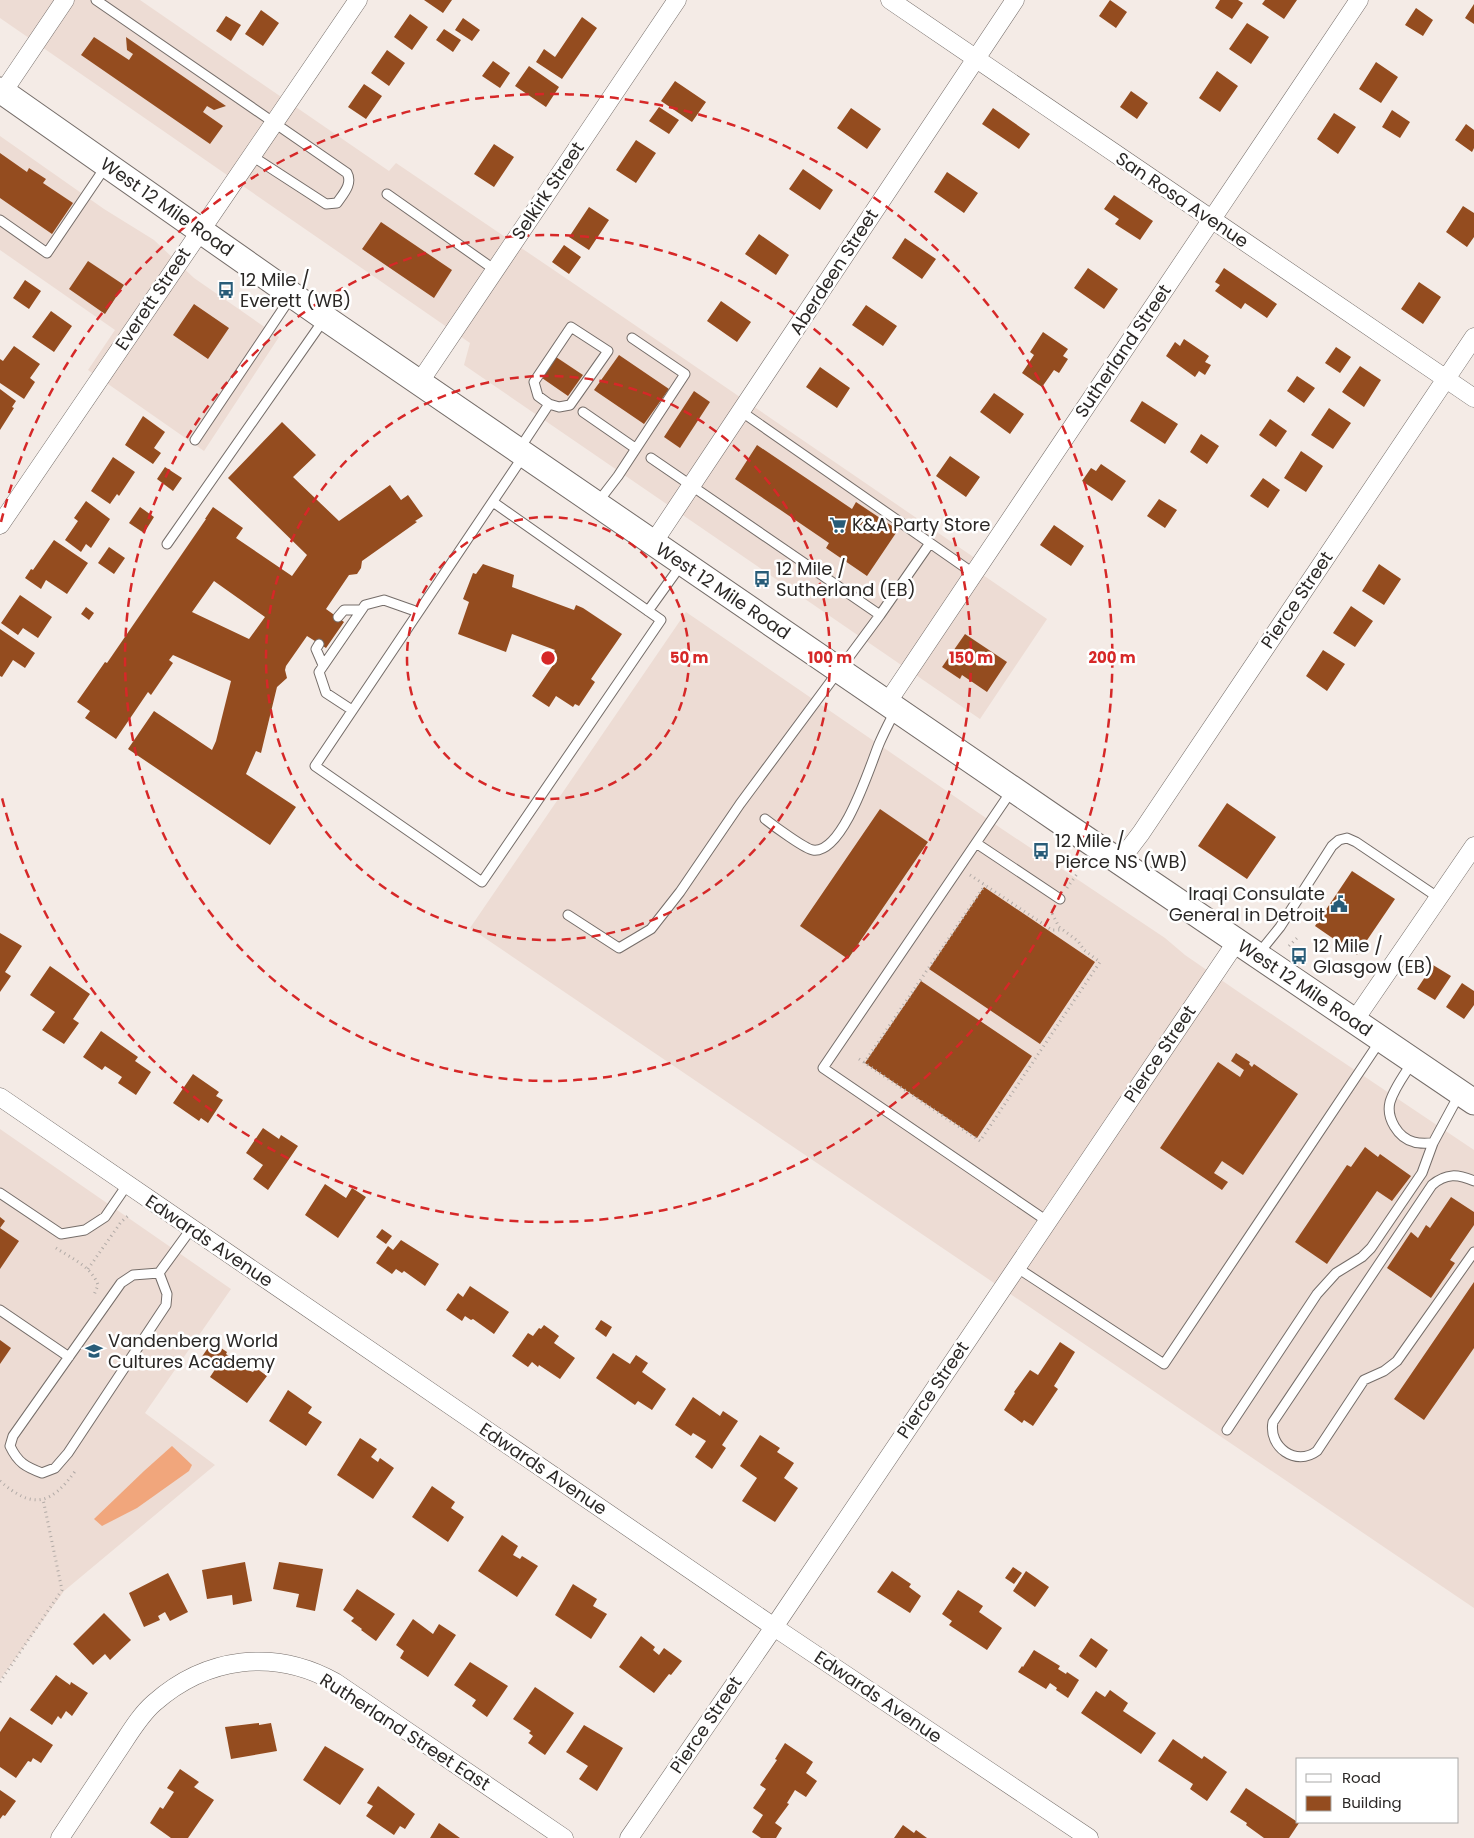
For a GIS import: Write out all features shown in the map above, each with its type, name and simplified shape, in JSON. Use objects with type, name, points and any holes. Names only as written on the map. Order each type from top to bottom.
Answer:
[{"type":"main road","name":"West 12 Mile Road","points":[[2,91],[419,383],[1467,1098]]},
{"type":"street","points":[[2,91],[65,0]]},
{"type":"street","name":"Everett Street","points":[[0,525],[358,0]]},
{"type":"street","name":"Selkirk Street","points":[[419,383],[676,0]]},
{"type":"street","name":"San Rosa Avenue","points":[[890,0],[1474,398]]},
{"type":"street","name":"Aberdeen Street","points":[[653,543],[1015,0]]},
{"type":"street","name":"Sutherland Street","points":[[892,706],[973,573],[1212,220],[1358,0]]},
{"type":"street","name":"Pierce Street","points":[[1119,862],[1141,833],[1474,337]]},
{"type":"street","points":[[1354,1021],[1474,846]]},
{"type":"street","name":"Pierce Street","points":[[628,1838],[774,1627],[1046,1221],[1247,948]]},
{"type":"street","name":"Edwards Avenue","points":[[0,1097],[774,1627],[1089,1838]]},
{"type":"street","name":"Rutherland Street East","points":[[60,1838],[135,1726],[154,1703],[178,1685],[205,1671],[230,1664],[264,1661],[294,1665],[322,1676],[564,1838]]},
{"type":"lane","points":[[96,0],[347,173],[350,178],[349,184],[337,203],[326,204],[252,156]]},
{"type":"lane","points":[[0,220],[47,253],[107,165]]},
{"type":"lane","points":[[387,194],[495,270]]},
{"type":"lane","points":[[195,440],[292,295]]},
{"type":"lane","points":[[167,544],[325,318]]},
{"type":"lane","points":[[571,327],[608,351],[570,405],[559,407],[549,404],[538,396],[534,382],[571,327]]},
{"type":"lane","points":[[597,504],[618,476],[685,374],[632,338]]},
{"type":"lane","points":[[492,502],[661,620],[482,882],[315,766],[492,502],[549,404]]},
{"type":"lane","points":[[583,412],[635,448]]},
{"type":"lane","points":[[742,412],[973,573]]},
{"type":"lane","points":[[651,458],[880,615]]},
{"type":"lane","points":[[568,914],[619,948],[651,929],[680,892],[740,804],[838,670],[861,642],[930,543]]},
{"type":"lane","points":[[648,611],[683,563]]},
{"type":"lane","points":[[352,710],[326,693],[319,672],[323,665],[365,605],[384,600],[418,612]]},
{"type":"lane","points":[[338,617],[344,610],[361,610]]},
{"type":"lane","points":[[319,644],[316,649],[323,665]]},
{"type":"lane","points":[[765,819],[812,850],[824,849],[835,839],[859,798],[892,706]]},
{"type":"lane","points":[[1013,789],[823,1068],[1046,1221]]},
{"type":"lane","points":[[1247,948],[1280,927],[1325,855],[1339,840],[1347,838],[1356,842],[1439,898]]},
{"type":"lane","points":[[976,843],[1060,899]]},
{"type":"lane","points":[[1016,1267],[1164,1364],[1382,1039]]},
{"type":"lane","points":[[1413,1060],[1389,1103],[1389,1113],[1398,1132],[1406,1139],[1414,1142],[1433,1143]]},
{"type":"lane","points":[[1226,1430],[1317,1294],[1336,1273],[1362,1257],[1371,1248],[1422,1172],[1433,1143],[1467,1098]]},
{"type":"lane","points":[[1474,1181],[1456,1175],[1438,1180],[1432,1185],[1273,1422],[1274,1438],[1281,1448],[1297,1457],[1304,1458],[1317,1451],[1364,1380],[1384,1371],[1397,1361],[1474,1252]]},
{"type":"lane","points":[[0,1193],[61,1234],[85,1230],[105,1216],[127,1185]]},
{"type":"lane","points":[[159,1273],[167,1294],[166,1305],[68,1453],[55,1468],[42,1473],[28,1468],[15,1458],[10,1446],[13,1436],[121,1283],[133,1275],[159,1273],[191,1229]]},
{"type":"lane","points":[[0,1310],[69,1357]]},
{"type":"path","points":[[959,868],[1052,930],[1063,930]]},
{"type":"path","points":[[859,1059],[980,1141],[1100,962],[1084,950],[1078,941],[1059,927],[1051,911],[1077,874]]},
{"type":"path","points":[[864,1063],[985,885]]},
{"type":"path","points":[[1289,946],[1296,938]]},
{"type":"path","points":[[88,1269],[121,1222],[129,1215]]},
{"type":"path","points":[[56,1248],[88,1269],[96,1277],[98,1285],[89,1302]]},
{"type":"path","points":[[0,1481],[18,1496],[38,1501],[52,1496],[64,1487],[76,1470]]},
{"type":"path","points":[[0,1682],[62,1590],[43,1499]]},
{"type":"shaded area","points":[[0,0],[140,0],[389,171],[396,163],[626,319],[988,567],[983,575],[1047,619],[980,719],[464,365],[470,343],[0,18]]},
{"type":"shaded area","points":[[0,136],[104,209],[154,240],[194,278],[279,337],[204,451],[88,370],[115,330],[0,250]]},
{"type":"shaded area","points":[[686,612],[1002,829],[1165,938],[1185,955],[1243,995],[1474,1150],[1474,1608],[470,928]]},
{"type":"shaded area","name":"Vandenberg World Cultures Academy","points":[[0,1129],[231,1289],[145,1413],[215,1465],[64,1591],[0,1680]]},
{"type":"shaded area","points":[[172,1446],[192,1465],[189,1471],[137,1508],[102,1526],[94,1519],[144,1471]]},
{"type":"building","points":[[424,0],[452,0],[443,13]]},
{"type":"building","points":[[1110,0],[1127,12],[1116,28],[1099,16]]},
{"type":"building","points":[[1220,0],[1238,0],[1243,3],[1232,19],[1215,8]]},
{"type":"building","points":[[1265,0],[1297,0],[1284,19],[1262,4]]},
{"type":"building","points":[[1474,4],[1474,24],[1465,18]]},
{"type":"building","points":[[1416,8],[1433,20],[1423,36],[1405,25]]},
{"type":"building","points":[[261,10],[279,23],[263,46],[245,34]]},
{"type":"building","points":[[410,14],[428,27],[412,50],[394,37]]},
{"type":"building","points":[[226,16],[241,25],[231,41],[216,31]]},
{"type":"building","points":[[582,17],[597,28],[562,79],[536,62],[544,49],[555,57]]},
{"type":"building","points":[[463,18],[480,30],[472,41],[455,30]]},
{"type":"building","points":[[1247,23],[1269,37],[1251,64],[1229,49]]},
{"type":"building","points":[[444,29],[461,40],[453,52],[436,40]]},
{"type":"building","points":[[94,37],[129,60],[133,54],[127,50],[126,37],[226,106],[214,110],[207,106],[203,112],[223,126],[210,144],[81,55]]},
{"type":"building","points":[[387,50],[405,63],[389,86],[371,73]]},
{"type":"building","points":[[493,61],[510,73],[500,88],[482,76]]},
{"type":"building","points":[[1376,62],[1398,77],[1381,103],[1359,89]]},
{"type":"building","points":[[529,66],[559,87],[546,107],[515,86]]},
{"type":"building","points":[[1217,71],[1238,86],[1220,112],[1199,98]]},
{"type":"building","points":[[675,81],[706,102],[692,122],[661,101]]},
{"type":"building","points":[[364,84],[382,96],[366,119],[348,107]]},
{"type":"building","points":[[1131,91],[1148,103],[1137,119],[1120,107]]},
{"type":"building","points":[[659,107],[679,120],[669,134],[649,121]]},
{"type":"building","points":[[851,108],[881,129],[867,149],[837,128]]},
{"type":"building","points":[[993,108],[1030,134],[1019,149],[982,124]]},
{"type":"building","points":[[1392,110],[1410,122],[1400,138],[1382,127]]},
{"type":"building","points":[[1334,113],[1356,127],[1338,154],[1317,139]]},
{"type":"building","points":[[1466,124],[1474,130],[1474,148],[1472,152],[1455,140]]},
{"type":"building","points":[[636,140],[656,153],[636,183],[616,170]]},
{"type":"building","points":[[494,144],[514,157],[494,187],[474,174]]},
{"type":"building","points":[[0,153],[27,172],[29,168],[46,179],[43,183],[73,203],[52,234],[0,198]]},
{"type":"building","points":[[803,169],[833,190],[820,210],[789,189]]},
{"type":"building","points":[[947,172],[978,193],[964,213],[934,192]]},
{"type":"building","points":[[1114,195],[1153,221],[1140,240],[1115,224],[1119,219],[1104,209]]},
{"type":"building","points":[[1463,206],[1474,213],[1474,237],[1467,247],[1446,232]]},
{"type":"building","points":[[589,207],[609,220],[589,250],[569,237]]},
{"type":"building","points":[[381,222],[452,270],[434,298],[362,249]]},
{"type":"building","points":[[759,234],[789,255],[776,275],[745,254]]},
{"type":"building","points":[[905,238],[936,259],[922,279],[892,258]]},
{"type":"building","points":[[564,245],[581,257],[569,274],[552,262]]},
{"type":"building","points":[[88,261],[124,285],[105,314],[69,289]]},
{"type":"building","points":[[1088,268],[1118,289],[1104,309],[1074,288]]},
{"type":"building","points":[[1224,268],[1277,304],[1267,318],[1245,303],[1241,309],[1215,291],[1220,285],[1215,282]]},
{"type":"building","points":[[25,280],[41,291],[29,309],[13,298]]},
{"type":"building","points":[[1419,282],[1441,297],[1423,324],[1401,309]]},
{"type":"building","points":[[721,301],[751,322],[737,342],[707,321]]},
{"type":"building","points":[[194,304],[229,328],[208,359],[173,335]]},
{"type":"building","points":[[866,305],[897,326],[883,346],[852,325]]},
{"type":"building","points":[[51,311],[72,326],[54,352],[32,337]]},
{"type":"building","points":[[1043,332],[1068,349],[1063,356],[1068,359],[1059,373],[1054,370],[1042,387],[1022,373],[1034,355],[1030,352]]},
{"type":"building","points":[[1184,339],[1209,356],[1205,362],[1211,365],[1205,375],[1199,371],[1195,377],[1166,356],[1175,342],[1180,346]]},
{"type":"building","points":[[14,346],[40,364],[30,378],[35,382],[24,399],[0,383],[0,359],[3,361]]},
{"type":"building","points":[[1336,347],[1351,357],[1340,373],[1325,363]]},
{"type":"building","points":[[619,355],[669,389],[644,424],[594,390]]},
{"type":"building","points":[[556,357],[583,375],[568,396],[542,378]]},
{"type":"building","points":[[1360,366],[1381,380],[1364,407],[1342,392]]},
{"type":"building","points":[[820,367],[850,388],[837,408],[806,387]]},
{"type":"building","points":[[1297,376],[1315,388],[1304,403],[1287,391]]},
{"type":"building","points":[[0,389],[16,401],[12,407],[14,408],[0,430]]},
{"type":"building","points":[[694,391],[710,402],[680,448],[664,437]]},
{"type":"building","points":[[994,393],[1024,414],[1010,434],[980,412]]},
{"type":"building","points":[[1142,401],[1178,424],[1165,444],[1130,421]]},
{"type":"building","points":[[1329,408],[1351,423],[1333,449],[1311,435]]},
{"type":"building","points":[[143,416],[165,432],[154,448],[161,453],[153,464],[125,445]]},
{"type":"building","points":[[1270,419],[1287,431],[1276,447],[1259,435]]},
{"type":"building","points":[[282,422],[316,455],[293,477],[339,521],[390,485],[401,500],[408,495],[423,516],[362,561],[361,568],[357,574],[349,575],[326,609],[344,622],[326,648],[307,636],[286,666],[287,678],[277,687],[261,753],[256,751],[246,774],[296,807],[270,845],[128,749],[154,711],[212,750],[231,681],[173,655],[169,660],[173,663],[151,695],[148,692],[116,739],[85,718],[90,711],[77,702],[105,662],[107,663],[213,507],[243,528],[236,538],[292,576],[307,555],[228,478]],"holes":[[[214,581],[265,617],[249,639],[192,612]]]},
{"type":"building","points":[[1201,434],[1219,446],[1207,464],[1190,452]]},
{"type":"building","points":[[757,445],[852,509],[856,502],[898,530],[867,576],[826,548],[829,543],[735,479]]},
{"type":"building","points":[[1301,451],[1323,466],[1306,492],[1284,478]]},
{"type":"building","points":[[950,456],[980,477],[966,497],[936,476]]},
{"type":"building","points":[[113,457],[135,472],[119,496],[117,494],[110,504],[91,491]]},
{"type":"building","points":[[1101,464],[1126,481],[1112,501],[1082,481],[1091,468],[1096,471]]},
{"type":"building","points":[[165,467],[182,478],[173,491],[157,479]]},
{"type":"building","points":[[1263,478],[1280,490],[1268,508],[1250,496]]},
{"type":"building","points":[[1159,499],[1177,510],[1165,528],[1147,516]]},
{"type":"building","points":[[86,501],[110,519],[91,548],[86,544],[81,552],[65,540],[78,521],[74,518]]},
{"type":"building","points":[[140,507],[154,517],[144,533],[129,523]]},
{"type":"building","points":[[1054,525],[1084,546],[1071,566],[1040,545]]},
{"type":"building","points":[[54,540],[88,563],[67,594],[46,580],[41,589],[25,578],[31,569],[33,570]]},
{"type":"building","points":[[109,547],[125,558],[114,574],[98,563]]},
{"type":"building","points":[[483,564],[514,575],[512,587],[574,610],[576,605],[622,634],[591,679],[595,682],[579,706],[575,704],[573,707],[556,696],[549,707],[532,696],[557,659],[551,655],[555,650],[512,634],[506,652],[458,634],[469,602],[463,599],[473,573],[476,574]]},
{"type":"building","points":[[1379,564],[1401,579],[1384,605],[1362,591]]},
{"type":"building","points":[[20,595],[52,617],[38,638],[23,628],[18,635],[1,623]]},
{"type":"building","points":[[1351,606],[1373,621],[1355,647],[1333,633]]},
{"type":"building","points":[[86,607],[94,613],[89,620],[81,614]]},
{"type":"building","points":[[0,629],[35,653],[25,668],[13,660],[2,677],[0,676]]},
{"type":"building","points":[[965,634],[1007,662],[987,692],[962,675],[960,679],[942,667]]},
{"type":"building","points":[[1323,650],[1345,664],[1327,691],[1306,676]]},
{"type":"building","points":[[1227,803],[1276,837],[1247,879],[1198,846]]},
{"type":"building","points":[[880,809],[928,842],[848,959],[800,926]]},
{"type":"building","points":[[1352,871],[1395,899],[1357,955],[1315,926]]},
{"type":"building","points":[[984,887],[1095,962],[1040,1044],[929,969]]},
{"type":"building","points":[[0,933],[22,946],[5,972],[11,976],[0,992]]},
{"type":"building","points":[[1433,965],[1451,976],[1435,1000],[1417,989]]},
{"type":"building","points":[[50,966],[90,994],[73,1019],[79,1023],[64,1044],[42,1030],[55,1012],[30,995]]},
{"type":"building","points":[[921,981],[1032,1056],[977,1138],[865,1063]]},
{"type":"building","points":[[1462,983],[1474,991],[1474,1005],[1464,1019],[1446,1007]]},
{"type":"building","points":[[101,1031],[138,1057],[135,1061],[151,1072],[136,1095],[118,1083],[122,1077],[105,1066],[102,1070],[83,1057]]},
{"type":"building","points":[[1236,1053],[1250,1062],[1249,1064],[1252,1067],[1254,1064],[1298,1094],[1243,1175],[1222,1161],[1214,1173],[1228,1182],[1222,1190],[1160,1148],[1218,1062],[1240,1077],[1244,1070],[1231,1061]]},
{"type":"building","points":[[193,1074],[219,1092],[216,1096],[223,1100],[208,1123],[201,1118],[199,1121],[173,1103]]},
{"type":"building","points":[[263,1128],[279,1139],[281,1135],[298,1146],[268,1190],[253,1179],[263,1165],[246,1153]]},
{"type":"building","points":[[1365,1147],[1378,1157],[1380,1154],[1411,1176],[1392,1201],[1377,1191],[1327,1264],[1295,1242],[1347,1165],[1351,1167]]},
{"type":"building","points":[[325,1184],[346,1198],[352,1188],[366,1197],[338,1238],[305,1215]]},
{"type":"building","points":[[1451,1197],[1474,1212],[1474,1225],[1450,1260],[1455,1263],[1431,1298],[1387,1268],[1411,1232],[1418,1238],[1426,1225],[1430,1228]]},
{"type":"building","points":[[0,1217],[5,1221],[0,1228]]},
{"type":"building","points":[[0,1228],[19,1241],[0,1269]]},
{"type":"building","points":[[382,1229],[392,1236],[386,1244],[376,1237]]},
{"type":"building","points":[[401,1240],[439,1264],[425,1286],[404,1271],[402,1273],[396,1269],[392,1274],[376,1263],[388,1246],[393,1250]]},
{"type":"building","points":[[1474,1282],[1474,1348],[1424,1420],[1394,1399]]},
{"type":"building","points":[[470,1286],[509,1312],[494,1334],[473,1319],[471,1320],[465,1316],[462,1321],[446,1310],[458,1293],[463,1297]]},
{"type":"building","points":[[601,1320],[612,1327],[606,1337],[595,1329]]},
{"type":"building","points":[[544,1325],[559,1336],[554,1343],[575,1358],[560,1379],[539,1365],[538,1367],[532,1362],[528,1367],[512,1356],[528,1333],[533,1336]]},
{"type":"building","points":[[0,1340],[11,1348],[0,1364]]},
{"type":"building","points":[[212,1342],[248,1370],[253,1372],[256,1368],[267,1376],[247,1403],[210,1377],[216,1368],[201,1358]]},
{"type":"building","points":[[1060,1342],[1075,1352],[1054,1386],[1058,1389],[1033,1426],[1024,1420],[1022,1423],[1004,1410],[1030,1370],[1038,1375]]},
{"type":"building","points":[[613,1353],[630,1364],[636,1355],[648,1363],[642,1372],[666,1389],[652,1410],[638,1401],[635,1405],[596,1378]]},
{"type":"building","points":[[288,1390],[312,1407],[308,1413],[322,1422],[306,1446],[269,1421]]},
{"type":"building","points":[[693,1397],[720,1416],[723,1411],[738,1421],[722,1445],[726,1448],[712,1469],[695,1457],[706,1441],[693,1433],[691,1436],[675,1425]]},
{"type":"building","points":[[760,1435],[780,1448],[777,1452],[794,1463],[784,1478],[798,1488],[775,1522],[742,1501],[757,1478],[740,1466]]},
{"type":"building","points":[[360,1438],[377,1449],[371,1457],[378,1462],[380,1458],[394,1468],[373,1499],[337,1475]]},
{"type":"building","points":[[432,1486],[455,1502],[451,1508],[464,1517],[448,1542],[412,1517]]},
{"type":"building","points":[[502,1535],[518,1546],[513,1555],[520,1559],[522,1556],[538,1566],[517,1597],[478,1571]]},
{"type":"building","points":[[245,1562],[252,1601],[233,1605],[232,1595],[207,1599],[202,1570]]},
{"type":"building","points":[[279,1562],[323,1569],[315,1611],[296,1607],[299,1594],[273,1589]]},
{"type":"building","points":[[1013,1567],[1022,1573],[1014,1584],[1005,1578]]},
{"type":"building","points":[[892,1571],[911,1584],[909,1587],[921,1596],[910,1613],[877,1592]]},
{"type":"building","points":[[1026,1571],[1049,1587],[1035,1607],[1013,1591]]},
{"type":"building","points":[[168,1573],[188,1612],[170,1621],[165,1612],[158,1616],[160,1620],[144,1627],[129,1593]]},
{"type":"building","points":[[573,1584],[597,1599],[593,1606],[607,1614],[591,1639],[555,1615]]},
{"type":"building","points":[[357,1589],[395,1614],[376,1641],[351,1621],[354,1618],[343,1610]]},
{"type":"building","points":[[958,1590],[983,1606],[979,1612],[1002,1628],[987,1650],[949,1625],[952,1621],[942,1614]]},
{"type":"building","points":[[104,1613],[131,1640],[110,1660],[105,1654],[93,1665],[73,1644]]},
{"type":"building","points":[[413,1619],[433,1634],[439,1624],[456,1635],[428,1677],[400,1658],[404,1651],[396,1645]]},
{"type":"building","points":[[641,1636],[655,1647],[653,1650],[659,1655],[664,1648],[682,1661],[654,1693],[619,1667]]},
{"type":"building","points":[[1091,1638],[1108,1650],[1096,1668],[1079,1656]]},
{"type":"building","points":[[1034,1650],[1060,1666],[1058,1669],[1066,1674],[1067,1672],[1079,1680],[1068,1698],[1056,1690],[1057,1688],[1050,1683],[1046,1689],[1018,1672]]},
{"type":"building","points":[[470,1662],[508,1686],[487,1717],[472,1706],[476,1700],[454,1685]]},
{"type":"building","points":[[56,1675],[70,1685],[71,1682],[88,1693],[72,1716],[66,1711],[61,1719],[58,1716],[52,1725],[30,1710]]},
{"type":"building","points":[[535,1687],[574,1713],[545,1755],[528,1743],[533,1736],[529,1733],[531,1731],[513,1719]]},
{"type":"building","points":[[1110,1690],[1128,1703],[1123,1711],[1156,1733],[1141,1754],[1081,1713],[1096,1691],[1105,1697]]},
{"type":"building","points":[[10,1717],[53,1745],[41,1763],[33,1758],[31,1762],[28,1761],[16,1778],[0,1767],[0,1732]]},
{"type":"building","points":[[259,1723],[259,1725],[271,1723],[277,1751],[231,1759],[225,1727]]},
{"type":"building","points":[[584,1725],[623,1748],[597,1791],[579,1779],[588,1766],[566,1752]]},
{"type":"building","points":[[1173,1739],[1202,1759],[1204,1756],[1227,1772],[1207,1801],[1190,1789],[1193,1784],[1158,1761]]},
{"type":"building","points":[[785,1743],[813,1762],[806,1773],[817,1781],[806,1797],[795,1790],[787,1803],[789,1804],[775,1823],[782,1828],[776,1838],[761,1838],[752,1832],[763,1815],[753,1808],[766,1789],[760,1785],[777,1760],[775,1759]]},
{"type":"building","points":[[325,1746],[364,1769],[340,1805],[303,1780]]},
{"type":"building","points":[[180,1769],[199,1782],[194,1787],[214,1800],[188,1838],[171,1838],[150,1823],[160,1807],[163,1809],[174,1792],[167,1788]]},
{"type":"building","points":[[378,1786],[415,1814],[405,1829],[400,1826],[394,1835],[366,1816],[373,1806],[367,1803]]},
{"type":"building","points":[[1246,1788],[1296,1821],[1296,1823],[1299,1823],[1289,1838],[1264,1838],[1246,1825],[1247,1823],[1230,1812]]},
{"type":"building","points":[[0,1790],[16,1801],[5,1816],[3,1815],[0,1819]]},
{"type":"building","points":[[439,1823],[460,1838],[430,1838]]},
{"type":"building","points":[[903,1825],[914,1833],[916,1830],[927,1838],[894,1838]]},
{"type":"place","name":"12 Mile / Everett (WB)","points":[[226,290]]},
{"type":"place","name":"K&A Party Store","points":[[838,525]]},
{"type":"place","name":"12 Mile / Sutherland (EB)","points":[[762,579]]},
{"type":"place","name":"12 Mile / Pierce NS (WB)","points":[[1041,851]]},
{"type":"place","name":"Iraqi Consulate General in Detroit","points":[[1339,904]]},
{"type":"place","name":"12 Mile / Glasgow (EB)","points":[[1299,956]]},
{"type":"place","name":"Vandenberg World Cultures Academy","points":[[94,1351]]}]
